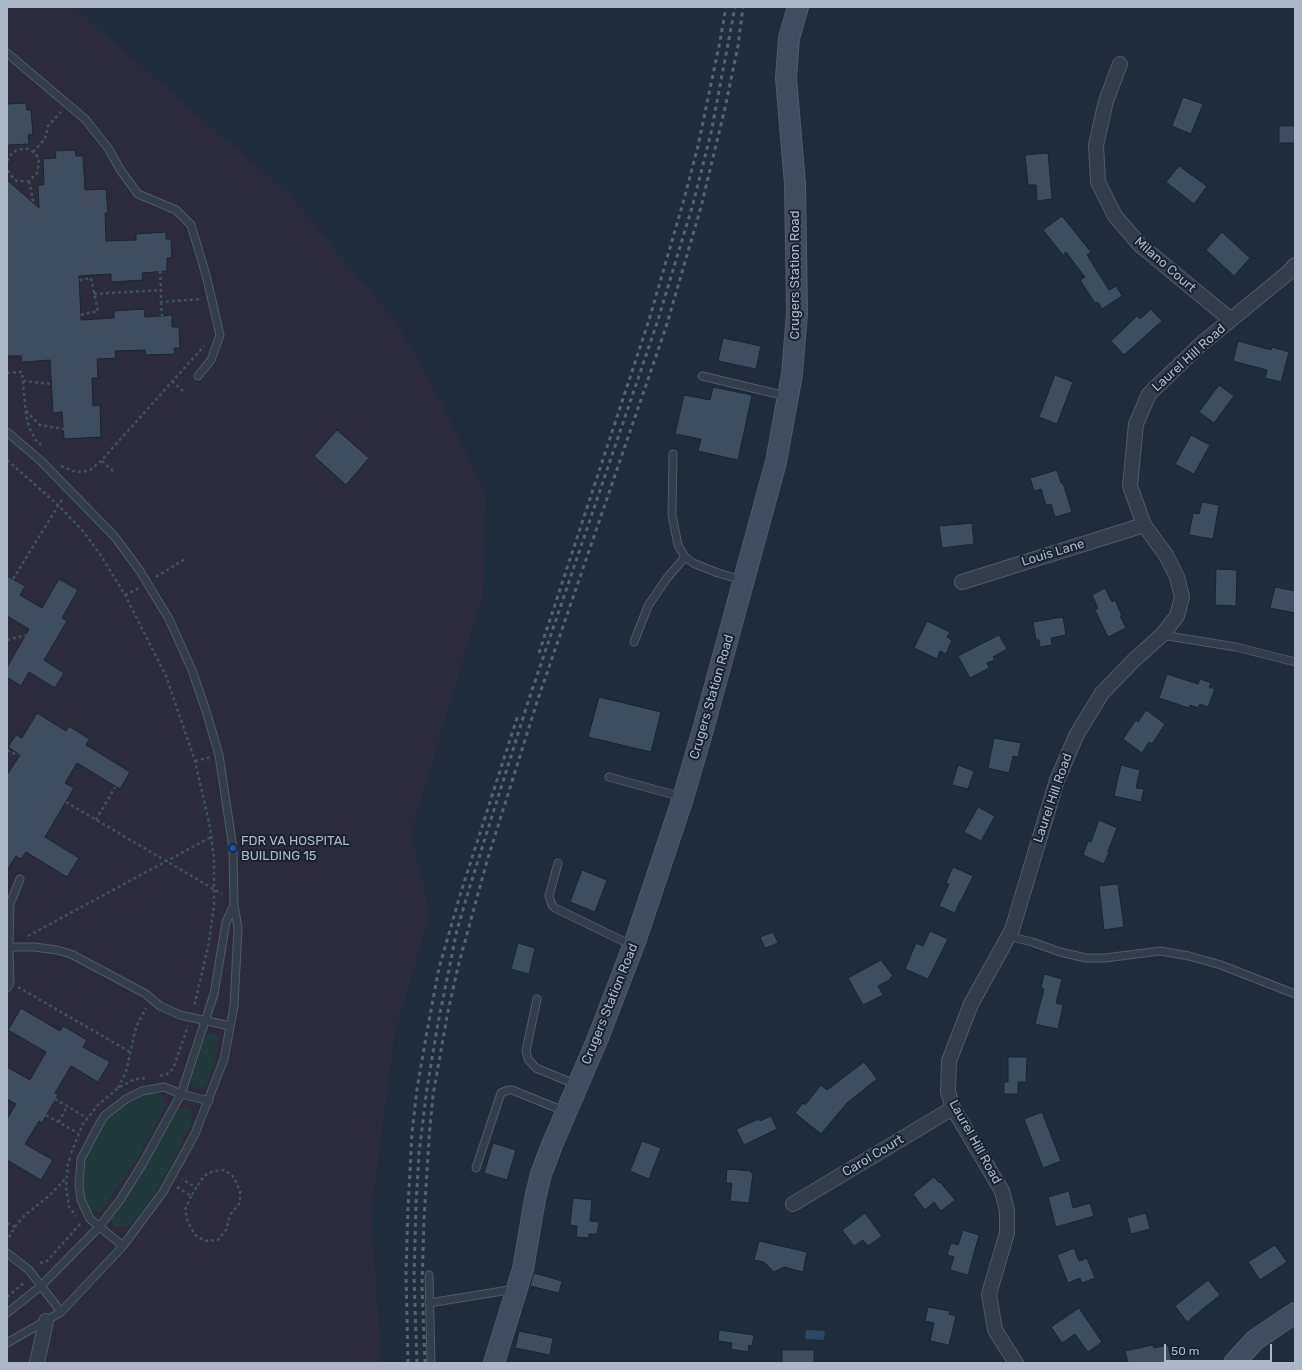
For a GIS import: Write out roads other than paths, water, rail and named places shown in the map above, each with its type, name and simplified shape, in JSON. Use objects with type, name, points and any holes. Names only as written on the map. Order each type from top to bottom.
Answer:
[{"type":"street","name":"Crugers Station Road","points":[[494,1363],[523,1269],[535,1199],[541,1174],[577,1085],[598,1038],[633,946],[683,798],[776,462],[792,374],[797,314],[795,184],[786,78],[789,38],[798,7]]},
{"type":"street","name":"Milano Court","points":[[1120,64],[1106,101],[1096,145],[1098,182],[1115,216],[1140,245],[1231,320]]},
{"type":"street","name":"Laurel Hill Road","points":[[1016,1363],[995,1330],[989,1294],[1007,1233],[1007,1211],[1002,1191],[953,1108],[948,1092],[949,1061],[971,1004],[1012,930],[1057,780],[1077,734],[1102,693],[1134,660],[1162,635],[1177,616],[1182,597],[1177,577],[1166,556],[1144,525],[1130,486],[1136,424],[1149,394],[1200,345],[1289,272],[1295,265]]},
{"type":"street","name":"Louis Lane","points":[[962,582],[1144,525]]},
{"type":"street","name":"Carol Court","points":[[793,1204],[953,1108]]},
{"type":"street","points":[[1234,1363],[1255,1340],[1295,1313]]},
{"type":"street","points":[[37,1363],[46,1321]]},
{"type":"lane","points":[[7,53],[85,119],[108,148],[121,171],[138,194],[176,210],[191,225],[206,275],[220,335],[211,360],[198,376]]},
{"type":"lane","points":[[702,376],[788,396]]},
{"type":"lane","points":[[7,432],[41,461],[115,537],[140,571],[170,619],[192,670],[219,755],[233,848],[234,905],[238,928],[234,1006],[224,1059],[195,1134],[163,1192],[123,1246],[61,1312],[7,1343]]},
{"type":"lane","points":[[673,454],[672,515],[678,545],[685,556],[693,562],[744,580]]},
{"type":"lane","points":[[634,642],[648,606],[667,578],[685,556]]},
{"type":"lane","points":[[1162,635],[1236,647],[1295,662]]},
{"type":"lane","points":[[609,777],[683,798]]},
{"type":"lane","points":[[558,863],[549,896],[552,905],[555,908],[633,946]]},
{"type":"lane","points":[[7,988],[10,983],[8,948],[10,904],[20,879]]},
{"type":"lane","points":[[7,1313],[41,1286],[99,1227],[120,1200],[143,1163],[181,1094],[207,1020],[214,994],[226,922],[234,905]]},
{"type":"lane","points":[[1008,936],[1032,942],[1066,954],[1086,958],[1105,958],[1160,951],[1189,956],[1221,965],[1295,994]]},
{"type":"lane","points":[[8,948],[34,947],[57,950],[71,954],[146,994],[160,1006],[180,1015],[230,1026]]},
{"type":"lane","points":[[537,999],[526,1051],[528,1059],[536,1068],[577,1085]]},
{"type":"lane","points":[[123,1246],[90,1219],[81,1200],[78,1184],[81,1159],[104,1116],[126,1099],[142,1091],[164,1087],[181,1094],[209,1101]]},
{"type":"lane","points":[[476,1168],[501,1093],[508,1090],[516,1091],[566,1112]]},
{"type":"lane","points":[[7,1253],[29,1270],[61,1312]]},
{"type":"lane","points":[[429,1275],[431,1363]]},
{"type":"lane","points":[[429,1303],[517,1289]]},
{"type":"water","points":[[806,1330],[825,1331],[824,1340],[805,1339]]},
{"type":"railway","points":[[539,653],[649,320],[683,203],[698,146],[726,7]]},
{"type":"railway","points":[[417,1363],[414,1277],[419,1153],[427,1088],[438,1023],[457,930],[529,699],[657,323],[693,204],[711,133],[735,7]]},
{"type":"railway","points":[[425,1363],[422,1286],[429,1138],[433,1095],[448,1011],[459,963],[487,861],[537,702],[666,327],[701,207],[725,108],[738,46],[743,7]]},
{"type":"railway","points":[[408,1363],[406,1273],[408,1208],[412,1133],[417,1089],[439,968],[461,892],[518,715]]},
{"type":"place","name":"FDR VA HOSPITAL BUILDING 15","points":[[233,848]]}]
